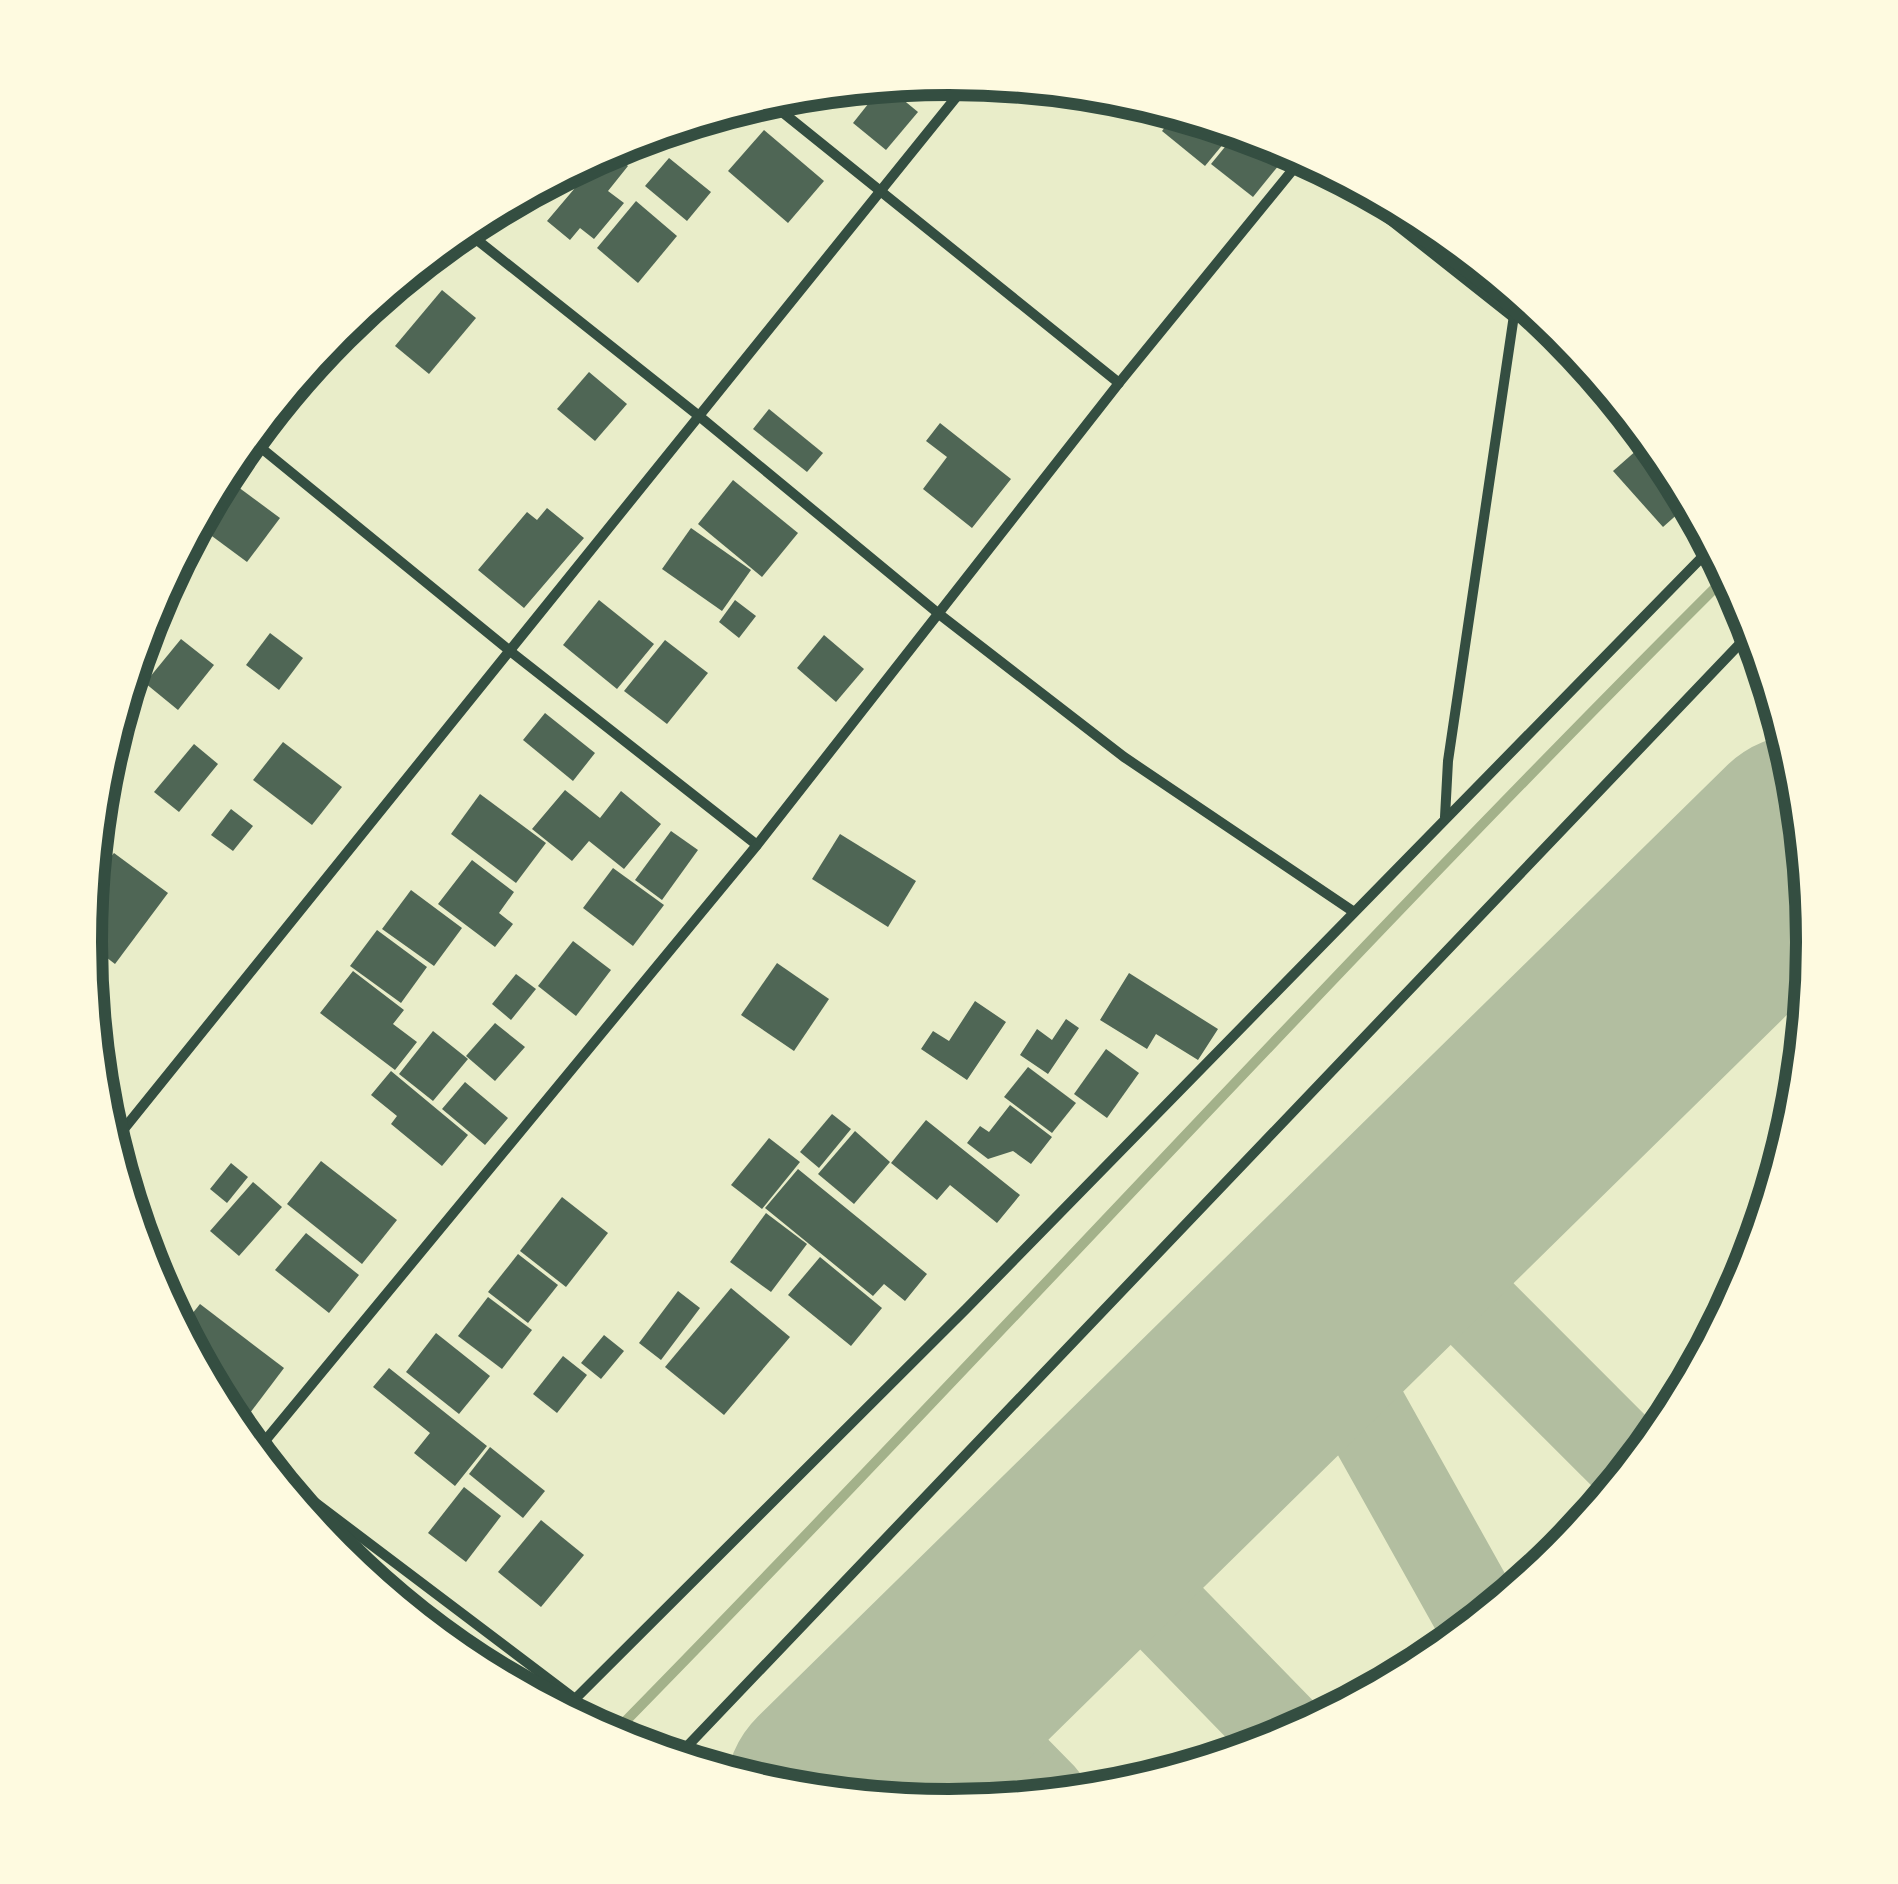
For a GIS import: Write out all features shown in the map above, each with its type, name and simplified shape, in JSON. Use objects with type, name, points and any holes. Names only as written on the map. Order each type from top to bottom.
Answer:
[{"type":"street","points":[[123,1130],[958,95]]},
{"type":"street","points":[[782,111],[1118,383]]},
{"type":"street","points":[[265,1441],[758,845],[1118,383],[1294,168]]},
{"type":"street","points":[[1384,215],[1513,317]]},
{"type":"street","points":[[476,239],[939,614],[1124,757],[1354,912]]},
{"type":"street","points":[[1446,818],[1448,761],[1514,311]]},
{"type":"street","points":[[261,448],[510,651],[758,845]]},
{"type":"street","points":[[573,1701],[966,1309],[1703,556]]},
{"type":"street","points":[[687,1747],[1741,643]]},
{"type":"street","points":[[311,1498],[581,1705]]},
{"type":"building","points":[[900,97],[918,112],[886,150],[853,123],[872,99]]},
{"type":"building","points":[[1168,124],[1225,142],[1205,166],[1162,131]]},
{"type":"building","points":[[764,130],[824,181],[788,223],[728,171]]},
{"type":"building","points":[[1228,143],[1279,165],[1253,197],[1211,164]]},
{"type":"building","points":[[669,158],[711,192],[687,221],[645,186]]},
{"type":"building","points":[[622,161],[628,166],[608,191],[624,203],[594,239],[580,228],[570,240],[547,221],[584,178]]},
{"type":"building","points":[[636,201],[677,236],[638,283],[597,248]]},
{"type":"building","points":[[442,290],[476,318],[429,374],[395,346]]},
{"type":"building","points":[[589,372],[627,404],[595,441],[557,409]]},
{"type":"building","points":[[769,409],[823,453],[807,472],[753,429]]},
{"type":"building","points":[[940,423],[1011,479],[972,528],[923,489],[947,457],[926,441]]},
{"type":"building","points":[[1638,449],[1679,513],[1663,527],[1613,471]]},
{"type":"building","points":[[733,480],[798,533],[762,577],[698,524]]},
{"type":"building","points":[[236,485],[280,518],[247,562],[207,533]]},
{"type":"building","points":[[547,508],[584,538],[524,608],[478,570],[527,512],[537,520]]},
{"type":"building","points":[[691,528],[751,570],[722,611],[662,569]]},
{"type":"building","points":[[599,600],[654,644],[617,689],[563,645]]},
{"type":"building","points":[[735,600],[756,616],[739,638],[719,622]]},
{"type":"building","points":[[270,633],[303,658],[279,690],[246,665]]},
{"type":"building","points":[[824,635],[864,669],[836,702],[797,668]]},
{"type":"building","points":[[181,639],[214,665],[178,710],[145,683]]},
{"type":"building","points":[[665,640],[708,673],[667,724],[624,691]]},
{"type":"building","points":[[545,713],[595,753],[573,781],[523,740]]},
{"type":"building","points":[[283,742],[342,787],[312,825],[253,780]]},
{"type":"building","points":[[194,744],[218,764],[179,812],[154,792]]},
{"type":"building","points":[[565,790],[600,818],[621,791],[661,824],[624,869],[589,841],[572,861],[532,829]]},
{"type":"building","points":[[480,794],[546,843],[516,883],[451,834]]},
{"type":"building","points":[[231,809],[253,826],[233,851],[211,835]]},
{"type":"building","points":[[671,831],[698,850],[662,900],[635,880]]},
{"type":"building","points":[[840,834],[916,881],[888,927],[812,879]]},
{"type":"building","points":[[114,853],[168,893],[115,964],[102,954],[106,863]]},
{"type":"building","points":[[472,860],[514,892],[499,913],[513,924],[495,947],[438,904]]},
{"type":"building","points":[[613,868],[664,905],[633,946],[583,908]]},
{"type":"building","points":[[411,890],[462,928],[434,966],[382,929]]},
{"type":"building","points":[[377,930],[427,967],[401,1003],[350,966]]},
{"type":"building","points":[[573,941],[611,970],[576,1016],[538,986]]},
{"type":"building","points":[[777,963],[829,999],[794,1051],[741,1015]]},
{"type":"building","points":[[353,971],[404,1010],[393,1024],[417,1042],[395,1070],[320,1013]]},
{"type":"building","points":[[1129,973],[1218,1029],[1198,1060],[1156,1034],[1147,1049],[1100,1020]]},
{"type":"building","points":[[516,974],[536,989],[511,1020],[492,1004]]},
{"type":"building","points":[[975,1001],[1006,1022],[967,1080],[921,1049],[933,1031],[949,1041]]},
{"type":"building","points":[[1066,1019],[1079,1028],[1048,1074],[1020,1055],[1037,1029],[1052,1040]]},
{"type":"building","points":[[495,1023],[525,1047],[495,1081],[466,1056]]},
{"type":"building","points":[[433,1031],[468,1059],[433,1101],[399,1074]]},
{"type":"building","points":[[1106,1049],[1139,1073],[1107,1118],[1074,1094]]},
{"type":"building","points":[[1028,1067],[1076,1103],[1052,1133],[1004,1097]]},
{"type":"building","points":[[391,1071],[468,1135],[442,1166],[391,1124],[397,1116],[371,1095]]},
{"type":"building","points":[[465,1082],[508,1118],[485,1145],[442,1109]]},
{"type":"building","points":[[1010,1105],[1052,1137],[1031,1164],[1013,1151],[988,1159],[967,1143],[980,1126],[989,1132]]},
{"type":"building","points":[[832,1114],[851,1129],[819,1168],[800,1152]]},
{"type":"building","points":[[926,1120],[1020,1195],[997,1223],[950,1185],[937,1200],[891,1163]]},
{"type":"building","points":[[855,1131],[890,1162],[854,1204],[818,1174]]},
{"type":"building","points":[[769,1138],[800,1162],[762,1209],[731,1185]]},
{"type":"building","points":[[321,1161],[397,1220],[362,1264],[287,1204]]},
{"type":"building","points":[[231,1163],[248,1177],[227,1203],[210,1189]]},
{"type":"building","points":[[798,1169],[927,1274],[905,1301],[884,1284],[873,1296],[765,1208]]},
{"type":"building","points":[[253,1182],[282,1207],[239,1256],[210,1231]]},
{"type":"building","points":[[562,1197],[608,1233],[566,1287],[520,1251]]},
{"type":"building","points":[[766,1213],[807,1244],[771,1292],[730,1262]]},
{"type":"building","points":[[306,1233],[359,1275],[329,1313],[275,1270]]},
{"type":"building","points":[[518,1254],[558,1285],[528,1323],[488,1292]]},
{"type":"building","points":[[820,1257],[882,1308],[851,1346],[788,1295]]},
{"type":"building","points":[[731,1288],[790,1337],[724,1415],[665,1367]]},
{"type":"building","points":[[678,1291],[700,1308],[661,1360],[639,1343]]},
{"type":"building","points":[[488,1297],[532,1330],[502,1369],[458,1336]]},
{"type":"building","points":[[200,1304],[284,1368],[250,1413],[240,1406],[215,1366],[189,1317]]},
{"type":"building","points":[[436,1333],[490,1376],[459,1414],[406,1372]]},
{"type":"building","points":[[604,1335],[624,1351],[601,1379],[581,1363]]},
{"type":"building","points":[[563,1356],[587,1375],[557,1413],[533,1394]]},
{"type":"building","points":[[389,1368],[487,1446],[455,1486],[414,1453],[430,1433],[373,1387]]},
{"type":"building","points":[[490,1447],[545,1491],[523,1518],[469,1474]]},
{"type":"building","points":[[464,1487],[501,1516],[466,1562],[428,1533]]},
{"type":"building","points":[[541,1520],[584,1555],[541,1607],[498,1572]]},
{"type":"waterway","points":[[623,1724],[1446,862],[1717,586]]},
{"type":"taxiway","points":[[1405,1237],[1623,1455]]},
{"type":"taxiway","points":[[1315,1324],[1473,1607]]},
{"type":"taxiway","points":[[1095,1540],[1275,1724]]},
{"type":"taxiway","points":[[940,1692],[1031,1785]]},
{"type":"runway","points":[[847,1783],[1791,856]]}]
